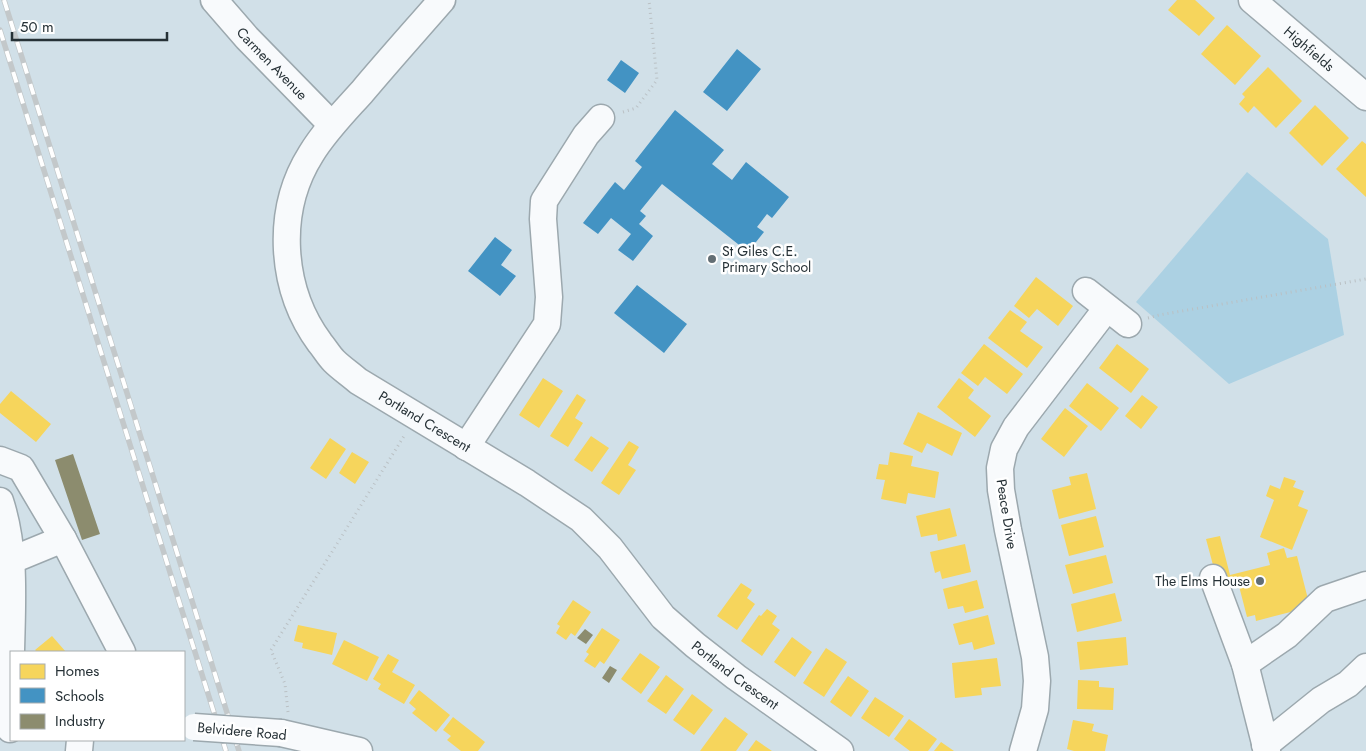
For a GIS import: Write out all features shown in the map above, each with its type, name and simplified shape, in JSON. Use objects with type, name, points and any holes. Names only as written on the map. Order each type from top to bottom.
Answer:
[{"type":"street","name":"Carmen Avenue","points":[[214,0],[247,38],[332,126]]},
{"type":"street","name":"Portland Crescent","points":[[442,0],[332,126],[311,154],[297,182],[289,214],[286,247],[289,276],[300,310],[315,336],[333,361],[358,380],[527,483],[581,520],[610,548],[663,617],[736,677],[840,751]]},
{"type":"street","name":"Highfields","points":[[1252,0],[1366,97]]},
{"type":"street","points":[[466,447],[547,324],[549,297],[543,219],[544,201],[586,136],[601,118]]},
{"type":"street","points":[[1086,291],[1128,324]]},
{"type":"street","name":"Peace Drive","points":[[1023,751],[1035,709],[1037,681],[1035,657],[1001,490],[1000,468],[1004,449],[1016,427],[1108,308]]},
{"type":"street","points":[[0,460],[21,468],[63,539],[121,651]]},
{"type":"street","points":[[0,501],[8,525],[12,560],[12,651]]},
{"type":"street","points":[[12,560],[63,539]]},
{"type":"street","points":[[1213,578],[1245,664],[1266,748],[1321,700],[1348,684],[1366,667]]},
{"type":"street","points":[[1245,664],[1287,635],[1325,599],[1366,586]]},
{"type":"street","points":[[7,729],[10,681]]},
{"type":"street","name":"Belvidere Road","points":[[189,727],[285,734],[359,751]]},
{"type":"path","points":[[601,118],[636,108],[657,80],[649,0]]},
{"type":"path","points":[[1128,324],[1159,315],[1366,279]]},
{"type":"path","points":[[285,734],[285,684],[271,650],[416,417]]},
{"type":"shaded area","points":[[1247,172],[1328,239],[1344,335],[1229,384],[1136,302]]},
{"type":"building: Homes","points":[[1177,0],[1195,0],[1215,18],[1199,36],[1168,10]]},
{"type":"building: Homes","points":[[1227,25],[1261,56],[1235,85],[1201,54]]},
{"type":"building: Homes","points":[[1268,67],[1302,101],[1276,128],[1254,106],[1248,113],[1239,104],[1245,97],[1242,94]]},
{"type":"building: Homes","points":[[1315,105],[1349,138],[1322,166],[1289,133]]},
{"type":"building: Homes","points":[[1362,141],[1366,144],[1366,197],[1336,169]]},
{"type":"building: Homes","points":[[1036,277],[1073,306],[1058,326],[1037,309],[1029,318],[1014,306]]},
{"type":"building: Homes","points":[[1010,310],[1027,322],[1020,331],[1043,347],[1027,368],[988,338]]},
{"type":"building: Homes","points":[[984,344],[1023,374],[1007,394],[985,377],[978,386],[961,373]]},
{"type":"building: Homes","points":[[1117,344],[1149,369],[1131,393],[1099,368]]},
{"type":"building: Homes","points":[[543,378],[563,391],[539,428],[519,415]]},
{"type":"building: Homes","points":[[959,378],[974,390],[968,398],[991,416],[975,437],[937,407]]},
{"type":"building: Homes","points":[[1087,383],[1119,408],[1101,431],[1069,406]]},
{"type":"building: Homes","points":[[11,391],[51,424],[36,442],[0,413],[0,404]]},
{"type":"building: Homes","points":[[577,394],[586,400],[575,418],[583,423],[568,447],[550,436]]},
{"type":"building: Homes","points":[[1142,395],[1158,407],[1141,429],[1125,416]]},
{"type":"building: Homes","points":[[1065,408],[1088,426],[1064,457],[1041,439]]},
{"type":"building: Homes","points":[[918,412],[962,433],[952,456],[927,443],[922,453],[903,444]]},
{"type":"building: Homes","points":[[591,436],[609,448],[592,472],[574,460]]},
{"type":"building: Homes","points":[[330,438],[346,449],[326,479],[310,468]]},
{"type":"building: Homes","points":[[629,441],[639,447],[628,465],[636,470],[619,495],[601,483]]},
{"type":"building: Homes","points":[[352,452],[369,462],[355,484],[339,473]]},
{"type":"building: Homes","points":[[890,452],[913,456],[911,466],[939,472],[935,498],[908,493],[906,504],[881,499],[885,480],[876,479],[879,464],[888,465]]},
{"type":"building: Homes","points":[[1087,473],[1096,509],[1059,519],[1052,490],[1071,485],[1069,477]]},
{"type":"building: Homes","points":[[1284,477],[1296,481],[1293,487],[1304,491],[1298,506],[1308,510],[1292,550],[1260,537],[1274,500],[1266,496],[1270,485],[1280,489]]},
{"type":"building: Homes","points":[[950,508],[957,536],[938,541],[937,534],[921,537],[916,516]]},
{"type":"building: Homes","points":[[1096,516],[1104,547],[1069,556],[1061,525]]},
{"type":"building: Homes","name":"The Elms House","points":[[1220,536],[1230,575],[1270,565],[1267,553],[1284,548],[1287,558],[1297,556],[1310,607],[1256,621],[1255,615],[1247,617],[1239,586],[1220,591],[1206,539]]},
{"type":"building: Homes","points":[[965,544],[971,572],[942,579],[940,571],[935,573],[930,552]]},
{"type":"building: Homes","points":[[1106,555],[1113,583],[1073,594],[1065,565]]},
{"type":"building: Homes","points":[[977,580],[984,608],[965,613],[963,606],[948,609],[943,589]]},
{"type":"building: Homes","points":[[741,583],[752,590],[747,598],[755,604],[737,630],[717,616]]},
{"type":"building: Homes","points":[[1115,593],[1122,621],[1077,632],[1071,604]]},
{"type":"building: Homes","points":[[573,600],[591,612],[575,636],[571,633],[566,640],[556,633],[560,626],[557,624]]},
{"type":"building: Homes","points":[[767,609],[777,616],[772,624],[780,630],[762,656],[741,641],[759,615],[761,616]]},
{"type":"building: Homes","points":[[988,615],[995,644],[974,650],[972,642],[959,645],[953,624]]},
{"type":"building: Homes","points":[[298,625],[337,633],[332,655],[302,648],[303,643],[294,641]]},
{"type":"building: Homes","points":[[602,628],[620,640],[604,664],[600,661],[595,668],[584,661],[589,654],[586,652]]},
{"type":"building: Homes","points":[[52,636],[65,651],[36,651]]},
{"type":"building: Homes","points":[[792,637],[812,652],[795,677],[774,662]]},
{"type":"building: Homes","points":[[1126,637],[1128,665],[1080,670],[1077,642]]},
{"type":"building: Homes","points":[[344,640],[379,657],[367,681],[332,664]]},
{"type":"building: Homes","points":[[826,648],[847,662],[824,697],[803,683]]},
{"type":"building: Homes","points":[[640,653],[660,667],[641,694],[621,679]]},
{"type":"building: Homes","points":[[388,654],[399,660],[392,672],[415,685],[404,704],[378,689],[381,684],[373,679]]},
{"type":"building: Homes","points":[[997,658],[1001,686],[981,688],[982,695],[955,698],[952,663]]},
{"type":"building: Homes","points":[[666,675],[684,689],[666,714],[647,701]]},
{"type":"building: Homes","points":[[848,676],[869,691],[851,717],[830,702]]},
{"type":"building: Homes","points":[[1078,680],[1099,681],[1099,687],[1114,688],[1113,710],[1077,709]]},
{"type":"building: Homes","points":[[419,690],[450,715],[436,732],[412,713],[416,709],[409,703]]},
{"type":"building: Homes","points":[[692,694],[713,710],[694,735],[673,720]]},
{"type":"building: Homes","points":[[875,697],[904,716],[889,737],[861,718]]},
{"type":"building: Homes","points":[[453,717],[485,742],[478,751],[461,751],[447,740],[451,736],[443,730]]},
{"type":"building: Homes","points":[[725,717],[748,734],[736,751],[700,751]]},
{"type":"building: Homes","points":[[909,719],[937,739],[928,751],[910,751],[894,739]]},
{"type":"building: Homes","points":[[1073,720],[1094,724],[1092,731],[1108,735],[1105,751],[1074,751],[1067,749]]},
{"type":"building: Homes","points":[[756,740],[772,751],[748,751]]},
{"type":"building: Homes","points":[[941,742],[954,751],[934,751]]},
{"type":"building: Schools","points":[[737,49],[761,69],[727,111],[703,92]]},
{"type":"building: Schools","points":[[621,60],[639,73],[625,93],[607,80]]},
{"type":"building: Schools","points":[[675,110],[724,150],[712,164],[732,180],[746,162],[789,197],[772,218],[767,214],[757,227],[764,232],[748,252],[662,184],[640,211],[646,216],[639,224],[653,236],[633,261],[618,250],[631,234],[611,218],[598,234],[583,223],[615,182],[624,190],[642,167],[635,161]]},
{"type":"building: Schools","points":[[495,237],[512,250],[501,265],[516,276],[500,296],[468,271]]},
{"type":"building: Schools","points":[[637,285],[687,324],[664,353],[614,313]]},
{"type":"building: Industry","points":[[73,454],[100,534],[82,540],[55,460]]},
{"type":"building: Industry","points":[[585,629],[593,635],[586,644],[577,638]]},
{"type":"building: Industry","points":[[610,666],[617,670],[609,683],[602,678]]},
{"type":"railway","points":[[4,0],[239,751]]},
{"type":"railway","points":[[0,30],[226,751]]},
{"type":"place","name":"St Giles C.E. Primary School","points":[[712,259]]},
{"type":"place","name":"The Elms House","points":[[1260,581]]}]
